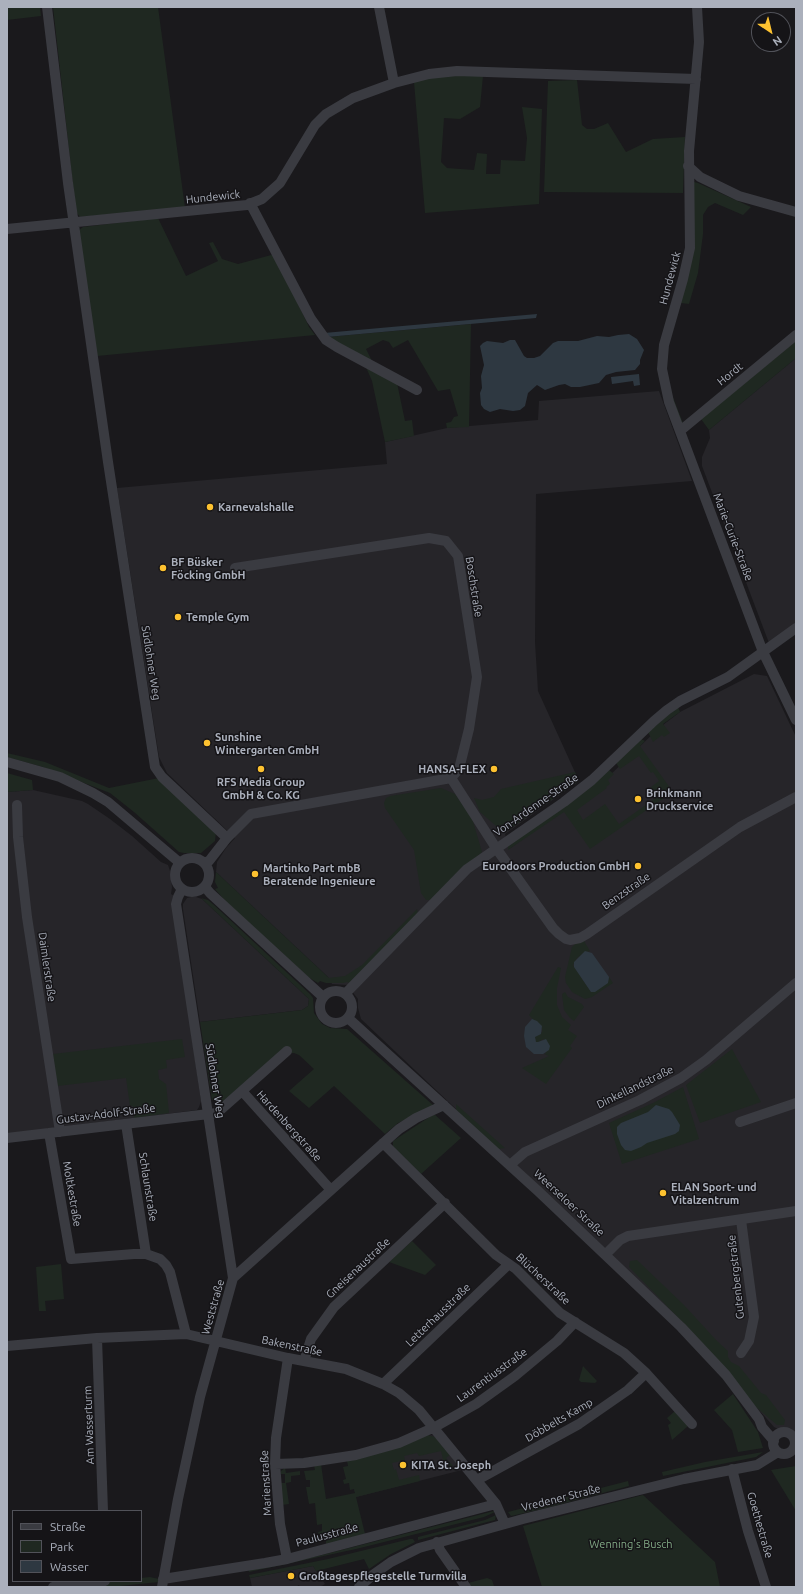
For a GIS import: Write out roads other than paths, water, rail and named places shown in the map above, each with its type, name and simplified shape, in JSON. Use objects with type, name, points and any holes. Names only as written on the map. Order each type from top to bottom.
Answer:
[{"type":"street","name":"Südlohner Weg","points":[[48,7],[58,100],[74,222],[108,462],[155,767],[162,777],[227,838]]},
{"type":"street","points":[[379,7],[394,83]]},
{"type":"street","name":"Hundewick","points":[[680,431],[665,389],[662,369],[662,354],[690,248],[688,150],[696,79],[698,42],[697,7]]},
{"type":"street","name":"Hundewick","points":[[7,229],[228,208],[250,204],[262,199],[280,183],[315,125],[326,114],[345,102],[394,83],[429,74],[457,70],[696,79]]},
{"type":"street","points":[[688,166],[700,177],[739,196],[796,212]]},
{"type":"street","points":[[250,204],[311,319],[326,340],[343,351],[417,390]]},
{"type":"street","name":"Hordt","points":[[680,431],[796,335]]},
{"type":"street","name":"Marie-Curie-Straße","points":[[680,431],[763,652]]},
{"type":"street","name":"Boschstraße","points":[[235,568],[429,538],[446,540],[458,556],[477,677],[469,729],[459,769],[452,778]]},
{"type":"street","name":"Von-Ardenne-Straße","points":[[345,994],[467,869],[564,802],[592,780],[668,710],[680,701],[728,676],[796,628]]},
{"type":"street","points":[[763,652],[796,720]]},
{"type":"street","points":[[7,762],[60,778],[93,793],[108,802],[180,863]]},
{"type":"street","points":[[204,863],[209,861],[227,838],[251,814],[452,778],[496,848]]},
{"type":"street","name":"Benzstraße","points":[[496,848],[553,928],[566,939],[580,938],[740,827],[796,797]]},
{"type":"street","name":"Daimlerstraße","points":[[17,805],[18,837],[26,906],[60,1132]]},
{"type":"street","points":[[189,858],[200,860],[204,863],[210,874],[206,887],[200,891],[194,892],[188,892],[182,889],[178,884],[175,875],[180,863],[189,858]]},
{"type":"street","points":[[206,887],[210,893],[323,996]]},
{"type":"street","name":"Südlohner Weg","points":[[182,889],[176,904],[233,1278]]},
{"type":"street","name":"Dinkellandstraße","points":[[510,1165],[517,1158],[530,1150],[646,1097],[682,1078],[706,1060],[796,983]]},
{"type":"street","points":[[336,991],[345,994],[352,1002],[352,1008],[348,1018],[339,1023],[334,1023],[325,1019],[322,1016],[319,1006],[323,996],[327,993],[336,991]]},
{"type":"street","name":"Weerseloer Straße","points":[[348,1018],[606,1254],[681,1327],[726,1375],[759,1419],[762,1427],[776,1438]]},
{"type":"street","points":[[242,1091],[288,1050]]},
{"type":"street","name":"Hardenbergstraße","points":[[208,1115],[217,1113],[242,1091],[331,1190]]},
{"type":"street","points":[[740,1122],[796,1103]]},
{"type":"street","name":"Weststraße","points":[[163,1583],[178,1499],[200,1397],[233,1278],[399,1129],[416,1118],[444,1105]]},
{"type":"street","name":"Gustav-Adolf-Straße","points":[[7,1138],[208,1115]]},
{"type":"street","name":"Schlaunstraße","points":[[126,1124],[146,1254]]},
{"type":"street","name":"Moltkestraße","points":[[49,1133],[71,1259],[146,1254]]},
{"type":"street","name":"Blücherstraße","points":[[383,1143],[496,1255],[516,1269],[560,1313],[624,1353],[646,1373],[692,1424]]},
{"type":"street","name":"Gneisenaustraße","points":[[304,1362],[311,1339],[334,1307],[445,1203]]},
{"type":"street","name":"Gutenbergstraße","points":[[606,1254],[620,1240],[628,1236],[796,1211]]},
{"type":"street","name":"Gutenbergstraße","points":[[741,1220],[754,1317],[749,1341],[741,1353]]},
{"type":"street","points":[[146,1254],[160,1259],[170,1272],[186,1334]]},
{"type":"street","name":"Letterhausstraße","points":[[383,1384],[509,1264]]},
{"type":"street","name":"Laurentiusstraße","points":[[275,1464],[304,1463],[356,1455],[398,1443],[434,1427],[476,1404],[515,1376],[557,1341],[575,1322]]},
{"type":"street","name":"Bakenstraße","points":[[7,1346],[97,1338],[186,1334],[304,1362],[346,1369],[383,1384],[399,1393],[420,1410],[496,1504],[505,1524]]},
{"type":"street","name":"Am Wasserturm","points":[[97,1338],[104,1510]]},
{"type":"street","name":"Marienstraße","points":[[287,1559],[280,1516],[275,1464],[276,1438],[288,1358]]},
{"type":"street","name":"Döbbelts Kamp","points":[[477,1480],[579,1424],[628,1390],[646,1373]]},
{"type":"street","points":[[784,1432],[791,1435],[795,1441],[795,1449],[788,1453],[778,1452],[774,1445],[776,1438],[784,1432]]},
{"type":"street","name":"Vredener Straße","points":[[359,1587],[374,1574],[401,1557],[419,1548],[437,1542],[688,1478],[757,1465],[778,1452]]},
{"type":"street","name":"Goethestraße","points":[[732,1469],[748,1531],[766,1587]]},
{"type":"street","name":"Paulusstraße","points":[[163,1583],[287,1559],[496,1504]]},
{"type":"street","points":[[437,1542],[440,1550],[466,1587]]},
{"type":"street","points":[[53,1587],[96,1582]]},
{"type":"water","points":[[537,314],[536,318],[327,337],[324,333]]},
{"type":"water","points":[[629,334],[637,339],[644,350],[640,364],[635,370],[616,372],[606,375],[599,383],[580,387],[571,387],[565,384],[545,390],[537,385],[528,393],[525,406],[520,410],[513,411],[500,409],[490,412],[484,409],[481,405],[481,376],[484,365],[480,346],[487,341],[503,343],[510,340],[515,340],[524,356],[527,358],[534,358],[540,356],[553,343],[558,341],[578,341],[597,336],[609,337]]},
{"type":"water","points":[[639,374],[640,385],[634,386],[633,381],[612,384],[611,377]]},
{"type":"water","points":[[585,951],[592,953],[609,977],[608,983],[595,992],[591,992],[574,967],[574,962]]},
{"type":"water","points":[[532,1019],[537,1021],[542,1026],[541,1034],[535,1037],[536,1042],[546,1039],[550,1046],[549,1050],[543,1054],[534,1054],[526,1047],[524,1036],[525,1027]]},
{"type":"water","points":[[656,1105],[669,1109],[672,1112],[680,1125],[679,1131],[675,1134],[647,1143],[631,1151],[625,1150],[621,1145],[617,1134],[617,1127],[621,1123],[648,1112]]},
{"type":"place","name":"Karnevalshalle","points":[[210,507]]},
{"type":"place","name":"BF Büsker Föcking GmbH","points":[[163,568]]},
{"type":"place","name":"Temple Gym","points":[[178,617]]},
{"type":"place","name":"Sunshine Wintergarten GmbH","points":[[207,743]]},
{"type":"place","name":"RFS Media Group GmbH & Co. KG","points":[[261,769]]},
{"type":"place","name":"HANSA-FLEX","points":[[494,769]]},
{"type":"place","name":"Brinkmann Druckservice","points":[[638,799]]},
{"type":"place","name":"Eurodoors Production GmbH","points":[[638,866]]},
{"type":"place","name":"Martinko Part mbB Beratende Ingenieure","points":[[255,874]]},
{"type":"place","name":"ELAN Sport- und Vitalzentrum","points":[[663,1193]]},
{"type":"place","name":"KITA St. Joseph","points":[[403,1465]]},
{"type":"place","name":"Großtagespflegestelle Turmvilla","points":[[291,1576]]},
{"type":"park label","name":"Wenning's Busch","points":[[631,1544]]}]
